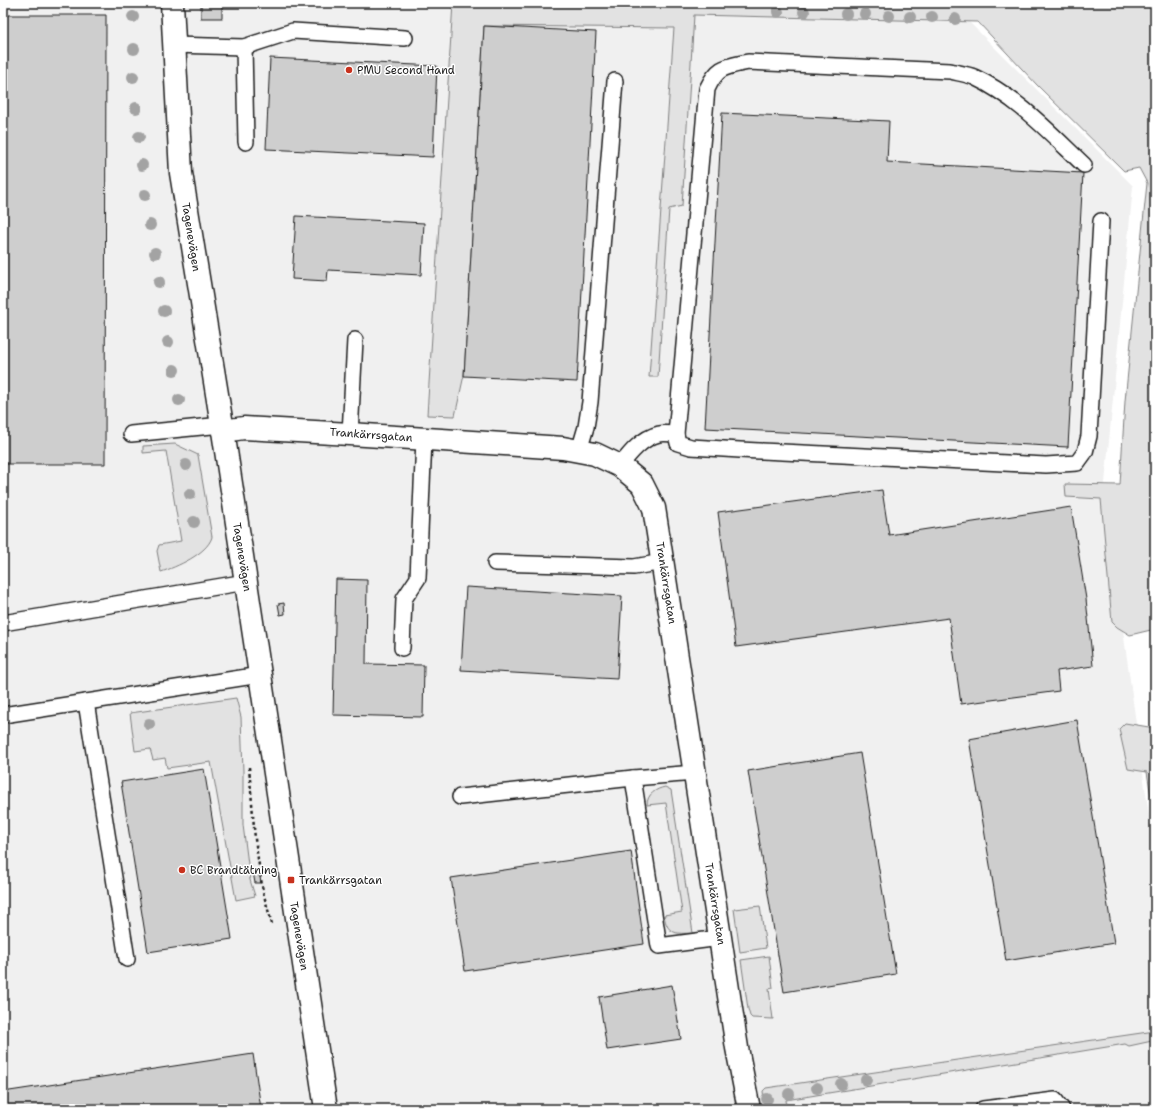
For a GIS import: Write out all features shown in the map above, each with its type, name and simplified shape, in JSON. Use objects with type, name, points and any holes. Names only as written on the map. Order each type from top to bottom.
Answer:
[{"type":"street","name":"Tagenevägen","points":[[172,3],[173,45],[181,173],[223,428],[326,1109]]},
{"type":"street","name":"Trankärrsgatan","points":[[223,428],[424,438],[563,448],[595,454],[620,466],[642,484],[654,508],[737,1048],[749,1109]]},
{"type":"lane","points":[[173,45],[244,47],[293,31],[405,38]]},
{"type":"lane","points":[[244,47],[246,142]]},
{"type":"lane","points":[[1084,165],[1031,114],[997,90],[973,76],[950,71],[748,62],[723,67],[713,76],[707,89],[676,434],[678,444],[691,447],[1046,465],[1077,463],[1085,452],[1089,436],[1101,221]]},
{"type":"lane","points":[[579,451],[586,427],[590,402],[614,82]]},
{"type":"lane","points":[[350,434],[355,340]]},
{"type":"lane","points":[[131,434],[223,428]]},
{"type":"lane","points":[[620,466],[632,450],[645,441],[660,434],[676,434]]},
{"type":"lane","points":[[402,648],[404,599],[418,578],[424,438]]},
{"type":"lane","points":[[495,563],[634,567],[663,562]]},
{"type":"lane","points":[[3,623],[246,582]]},
{"type":"lane","points":[[3,715],[260,675]]},
{"type":"lane","points":[[86,702],[127,959]]},
{"type":"lane","points":[[460,797],[633,778],[695,773]]},
{"type":"lane","points":[[633,778],[659,946],[720,938]]},
{"type":"lane","points":[[984,1109],[1055,1100],[1062,1109]]},
{"type":"path","points":[[255,839],[260,834]]},
{"type":"shaded area","points":[[3,3],[664,3],[969,22],[1133,186],[1104,494],[1155,859],[1155,1109],[3,1109]]},
{"type":"shaded area","points":[[453,3],[1155,3],[1155,629],[1130,635],[1112,622],[1101,499],[1066,497],[1065,484],[1120,485],[1125,401],[1147,183],[1139,168],[1124,171],[1037,85],[978,22],[694,15],[682,206],[669,209],[658,377],[649,377],[674,28],[484,26],[464,375],[455,416],[427,415]]},
{"type":"shaded area","points":[[175,444],[198,455],[212,537],[209,543],[198,554],[175,567],[161,572],[157,551],[159,545],[181,541],[166,451],[143,453],[143,446]]},
{"type":"shaded area","points":[[236,698],[241,717],[243,825],[250,880],[255,896],[236,900],[211,762],[167,768],[165,758],[153,760],[150,749],[135,751],[130,713]]},
{"type":"shaded area","points":[[1125,723],[1155,728],[1155,822],[1147,772],[1128,769],[1119,729]]},
{"type":"shaded area","points":[[665,787],[671,790],[693,933],[673,932],[667,926],[665,921],[664,915],[682,912],[666,803],[647,805],[647,801],[650,795],[658,789]]},
{"type":"shaded area","points":[[760,906],[766,948],[740,952],[734,909]]},
{"type":"shaded area","points":[[769,956],[773,988],[769,989],[773,1019],[752,1018],[748,1009],[741,960]]},
{"type":"shaded area","points":[[1155,1031],[1155,1038],[1152,1041],[1129,1046],[1125,1044],[786,1100],[787,1109],[765,1109],[763,1091],[766,1088]]},
{"type":"building","points":[[201,3],[222,3],[222,18],[201,18]]},
{"type":"building","points":[[3,15],[106,15],[105,464],[3,464]]},
{"type":"building","points":[[484,26],[596,32],[577,382],[464,376]]},
{"type":"building","points":[[270,58],[437,66],[433,157],[266,149]]},
{"type":"building","points":[[722,113],[889,121],[887,162],[1083,173],[1068,447],[705,428]]},
{"type":"building","points":[[296,216],[424,223],[421,275],[328,270],[327,281],[292,279]]},
{"type":"building","points":[[882,490],[889,535],[1071,507],[1086,599],[1093,666],[1057,671],[1059,691],[961,704],[949,618],[736,647],[718,512]]},
{"type":"building","points":[[336,579],[367,580],[366,664],[424,665],[423,717],[333,715]]},
{"type":"building","points":[[466,587],[622,596],[617,679],[461,670]]},
{"type":"building","points":[[284,603],[285,614],[280,615],[278,604]]},
{"type":"building","points":[[1077,720],[1114,943],[1006,961],[969,739]]},
{"type":"building","points":[[860,753],[896,974],[784,992],[748,771]]},
{"type":"building","points":[[204,769],[232,939],[148,952],[121,782]]},
{"type":"building","points":[[631,851],[644,944],[465,971],[451,878]]},
{"type":"building","points":[[259,871],[261,883],[255,883],[253,872]]},
{"type":"building","points":[[672,985],[681,1039],[607,1050],[599,997]]},
{"type":"building","points":[[253,1054],[261,1109],[3,1109],[3,1092]]},
{"type":"place","name":"PMU Second Hand","points":[[349,70]]},
{"type":"place","name":"BC Brandtätning","points":[[182,870]]},
{"type":"place","name":"Trankärrsgatan","points":[[291,880]]}]
